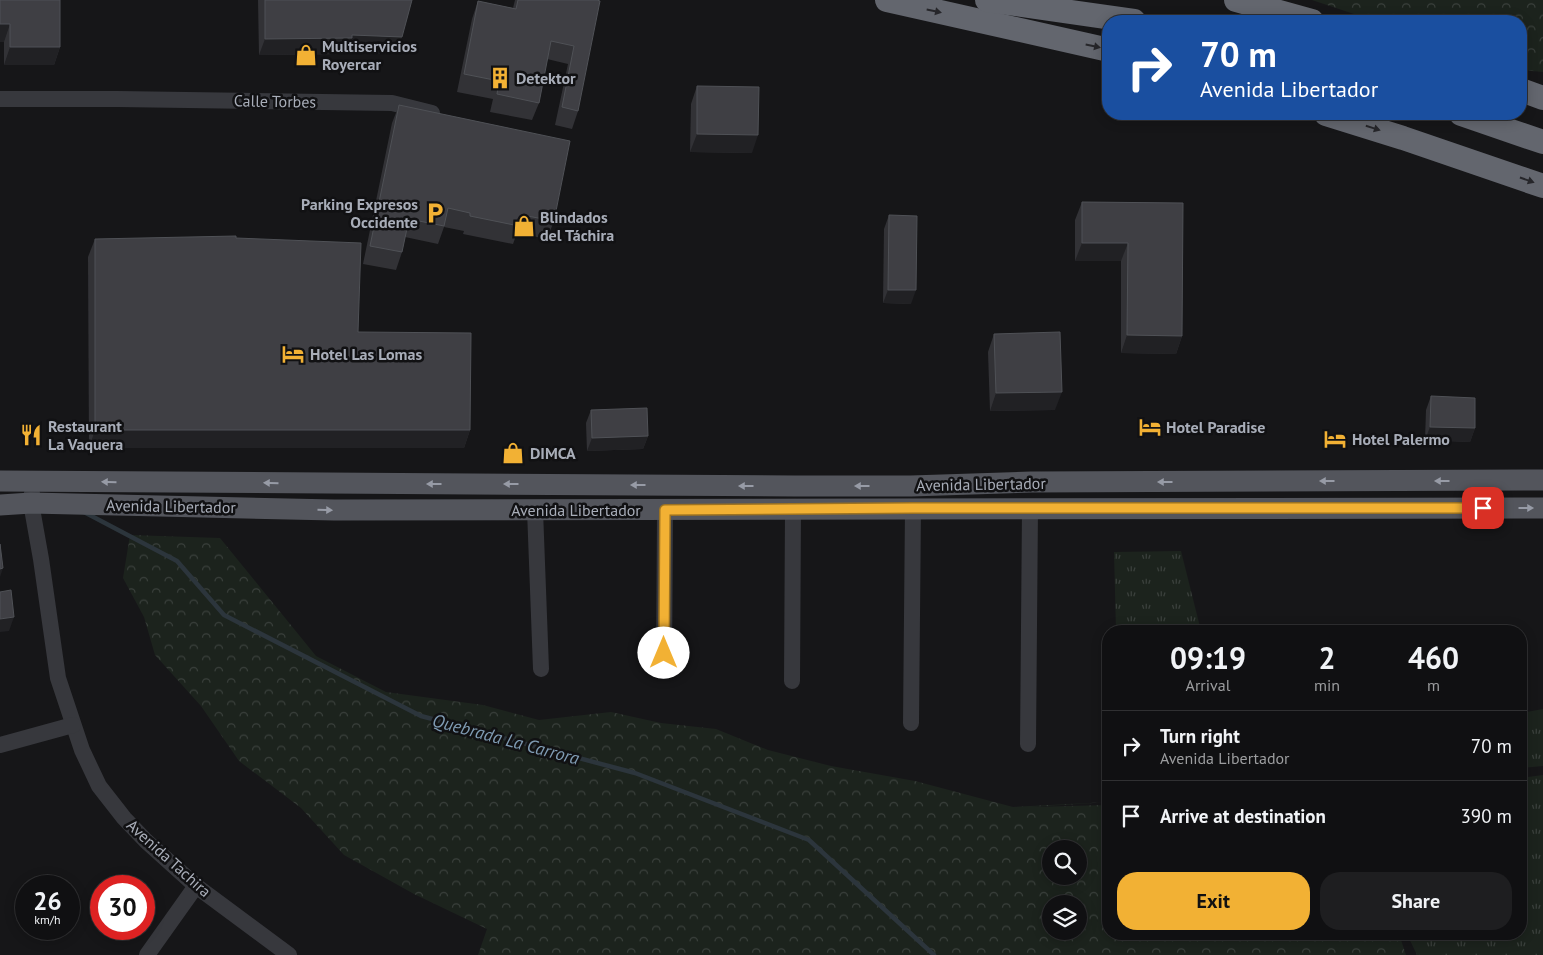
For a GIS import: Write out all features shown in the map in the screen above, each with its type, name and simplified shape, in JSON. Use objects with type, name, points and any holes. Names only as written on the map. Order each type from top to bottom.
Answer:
[{"type":"highway","points":[[886,0],[1102,48]]},
{"type":"highway","points":[[987,0],[1102,16]]},
{"type":"highway","points":[[1236,0],[1290,15]]},
{"type":"highway","points":[[1527,85],[1543,86]]},
{"type":"highway","points":[[1527,92],[1543,98]]},
{"type":"highway","points":[[1345,120],[1543,186]]},
{"type":"highway","points":[[1479,120],[1543,142]]},
{"type":"main road","name":"Avenida Libertador","points":[[0,481],[336,485],[911,486],[1031,482],[1543,480]]},
{"type":"main road","name":"Avenida Libertador","points":[[0,505],[31,503],[334,510],[1543,508]]},
{"type":"street","name":"Calle Torbes","points":[[0,99],[392,103],[450,117]]},
{"type":"street","name":"Avenida Tachira","points":[[32,481],[31,503],[58,678],[82,750],[99,786],[124,818],[146,841],[196,886],[288,955]]},
{"type":"street","points":[[911,723],[913,508]]},
{"type":"street","points":[[1028,744],[1030,508]]},
{"type":"street","points":[[535,510],[542,669]]},
{"type":"street","points":[[664,671],[665,510]]},
{"type":"street","points":[[792,681],[793,510]]},
{"type":"street","points":[[0,746],[73,725]]},
{"type":"street","points":[[148,955],[196,886]]},
{"type":"green space","points":[[1312,0],[1543,0],[1543,72],[1527,71],[1527,15],[1357,15]]},
{"type":"green space","points":[[130,535],[220,538],[316,656],[386,692],[483,705],[539,720],[611,712],[661,723],[716,729],[768,750],[831,766],[915,781],[1013,807],[1102,802],[1030,807],[1102,805],[1102,940],[1401,940],[1406,955],[478,955],[487,929],[414,894],[344,855],[301,808],[239,761],[201,706],[155,655],[144,617],[123,578]]},
{"type":"green space","points":[[1181,551],[1200,625],[1116,625],[1114,552]]},
{"type":"green space","points":[[1543,709],[1543,766],[1527,767],[1527,712]]},
{"type":"green space","points":[[1543,775],[1543,955],[1417,955],[1410,940],[1527,940],[1527,777]]},
{"type":"building","points":[[0,0],[60,0],[60,47],[10,47],[10,24],[0,24]]},
{"type":"building","points":[[265,0],[412,0],[402,37],[352,35],[352,38],[265,39]]},
{"type":"building","name":"Detektor","points":[[518,0],[600,1],[578,111],[562,107],[574,46],[551,41],[539,103],[497,94],[499,81],[464,74],[478,1],[516,9]]},
{"type":"building","points":[[697,86],[759,87],[758,135],[697,134]]},
{"type":"building","points":[[399,105],[570,141],[554,221],[522,215],[519,226],[470,216],[470,213],[448,208],[444,226],[409,219],[402,252],[370,246]]},
{"type":"building","points":[[1082,202],[1183,203],[1182,336],[1127,335],[1128,243],[1082,243]]},
{"type":"building","points":[[889,215],[917,216],[916,290],[888,290]]},
{"type":"building","points":[[236,236],[236,238],[361,243],[358,332],[471,333],[470,430],[95,430],[95,239]]},
{"type":"building","points":[[1060,332],[1062,392],[996,393],[994,334]]},
{"type":"building","points":[[1431,396],[1475,398],[1475,428],[1430,427]]},
{"type":"building","points":[[647,408],[648,436],[592,438],[591,410]]},
{"type":"building","points":[[0,544],[3,568],[0,569]]},
{"type":"building","points":[[11,590],[14,617],[0,619],[0,592]]},
{"type":"waterway","name":"Quebrada La Carrora","points":[[84,512],[177,561],[224,615],[421,716],[635,773],[809,840],[934,955]]},
{"type":"place","name":"Multiservicios Royercar","points":[[306,55]]},
{"type":"place","name":"Detektor","points":[[500,78]]},
{"type":"place","name":"Parking Expresos Occidente","points":[[435,213]]},
{"type":"place","name":"Blindados del Táchira","points":[[524,226]]},
{"type":"place","name":"Hotel Las Lomas","points":[[293,354]]},
{"type":"place","name":"Hotel Paradise","points":[[1150,427]]},
{"type":"place","name":"Restaurant La Vaquera","points":[[31,435]]},
{"type":"place","name":"Hotel Palermo","points":[[1335,439]]},
{"type":"place","name":"DIMCA","points":[[513,453]]},
{"type":"route","points":[[664,653],[665,510],[1483,508]]}]
